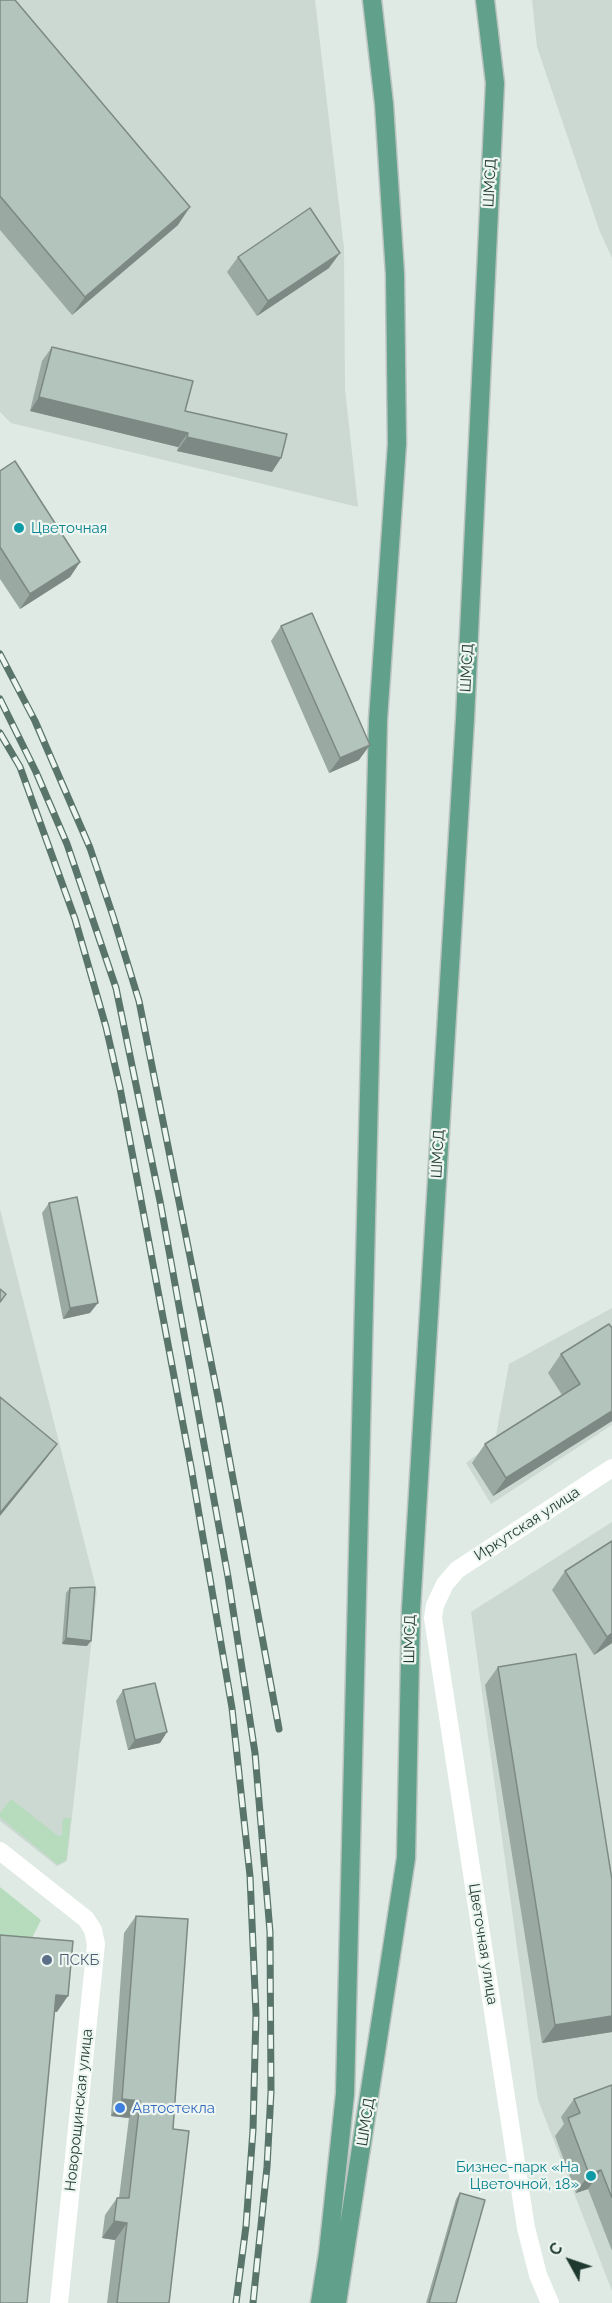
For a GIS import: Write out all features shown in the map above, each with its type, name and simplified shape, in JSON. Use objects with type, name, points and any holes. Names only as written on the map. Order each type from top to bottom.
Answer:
[{"type":"main road","name":"ШМСД","points":[[320,2303],[328,2253],[345,2094],[378,720],[398,444],[395,274],[384,104],[372,0]]},
{"type":"main road","name":"ШМСД","points":[[337,2303],[406,1858],[411,1609],[465,719],[495,82],[485,0]]},
{"type":"street","name":"Иркутская улица","points":[[445,1584],[457,1570],[612,1468]]},
{"type":"street","name":"Цветочная улица","points":[[445,1584],[435,1605],[433,1618],[526,2228],[538,2276],[550,2303]]},
{"type":"street","name":"Новорощинская улица","points":[[0,1851],[86,1919],[93,1930],[96,1944],[58,2303]]},
{"type":"shaded area","points":[[0,0],[315,0],[344,248],[345,389],[358,507],[11,423],[0,412]]},
{"type":"shaded area","points":[[532,0],[612,0],[612,258],[600,232],[537,47]]},
{"type":"shaded area","points":[[0,1209],[97,1592],[67,1861],[57,1866],[0,1821]]},
{"type":"shaded area","points":[[612,1308],[612,1425],[491,1504],[466,1463],[495,1441],[509,1364]]},
{"type":"shaded area","points":[[612,1522],[612,2291],[538,2100],[471,1612]]},
{"type":"green space","points":[[11,1799],[58,1836],[62,1835],[63,1818],[71,1818],[66,1860],[58,1865],[0,1817],[0,1813]]},
{"type":"green space","points":[[0,1887],[41,1920],[24,1954],[0,1952]]},
{"type":"building","points":[[0,0],[15,0],[190,207],[85,297],[0,196]]},
{"type":"building","points":[[310,208],[340,253],[268,301],[238,257]]},
{"type":"building","points":[[52,347],[193,381],[185,411],[287,434],[281,458],[187,437],[188,433],[39,397]]},
{"type":"building","name":"Цветочная","points":[[15,461],[80,562],[30,594],[0,547],[0,471]]},
{"type":"building","points":[[312,613],[370,745],[340,758],[281,626]]},
{"type":"building","points":[[77,1197],[98,1303],[70,1308],[49,1203]]},
{"type":"building","points":[[0,1289],[6,1294],[0,1302]]},
{"type":"building","points":[[609,1324],[612,1328],[612,1411],[506,1478],[485,1444],[580,1384],[561,1354]]},
{"type":"building","points":[[0,1397],[57,1444],[0,1513]]},
{"type":"building","points":[[612,1541],[612,1633],[607,1637],[565,1571]]},
{"type":"building","points":[[95,1587],[91,1641],[66,1638],[70,1588]]},
{"type":"building","points":[[576,1654],[612,1880],[612,2016],[555,2025],[498,1667]]},
{"type":"building","points":[[155,1683],[167,1732],[135,1740],[123,1690]]},
{"type":"building","points":[[136,1916],[188,1919],[173,2129],[189,2131],[169,2303],[117,2303],[127,2223],[114,2221],[117,2198],[129,2198],[140,2101],[122,2099]]},
{"type":"building","points":[[0,1935],[73,1941],[68,1996],[56,1995],[27,2303],[0,2303]]},
{"type":"building","points":[[612,2085],[612,2198],[601,2170],[589,2174],[568,2118],[580,2113],[574,2099]]},
{"type":"building","points":[[460,2193],[485,2200],[456,2303],[429,2303]]},
{"type":"railway","points":[[0,654],[35,721],[90,848],[139,1001],[218,1397],[279,1729]]},
{"type":"railway","points":[[0,699],[36,772],[67,844],[116,988],[160,1201],[228,1577],[255,1753],[270,1932],[271,2092],[267,2167],[253,2303]]},
{"type":"railway","points":[[0,733],[20,767],[75,919],[106,1027],[120,1088],[191,1467],[232,1708],[250,1876],[256,2014],[253,2130],[246,2226],[236,2303]]},
{"type":"place","name":"Цветочная","points":[[19,528]]},
{"type":"place","name":"ПСКБ","points":[[47,1960]]},
{"type":"place","name":"Автостекла","points":[[120,2108]]},
{"type":"place","name":"Бизнес-парк «На Цветочной, 18»","points":[[591,2176]]}]
